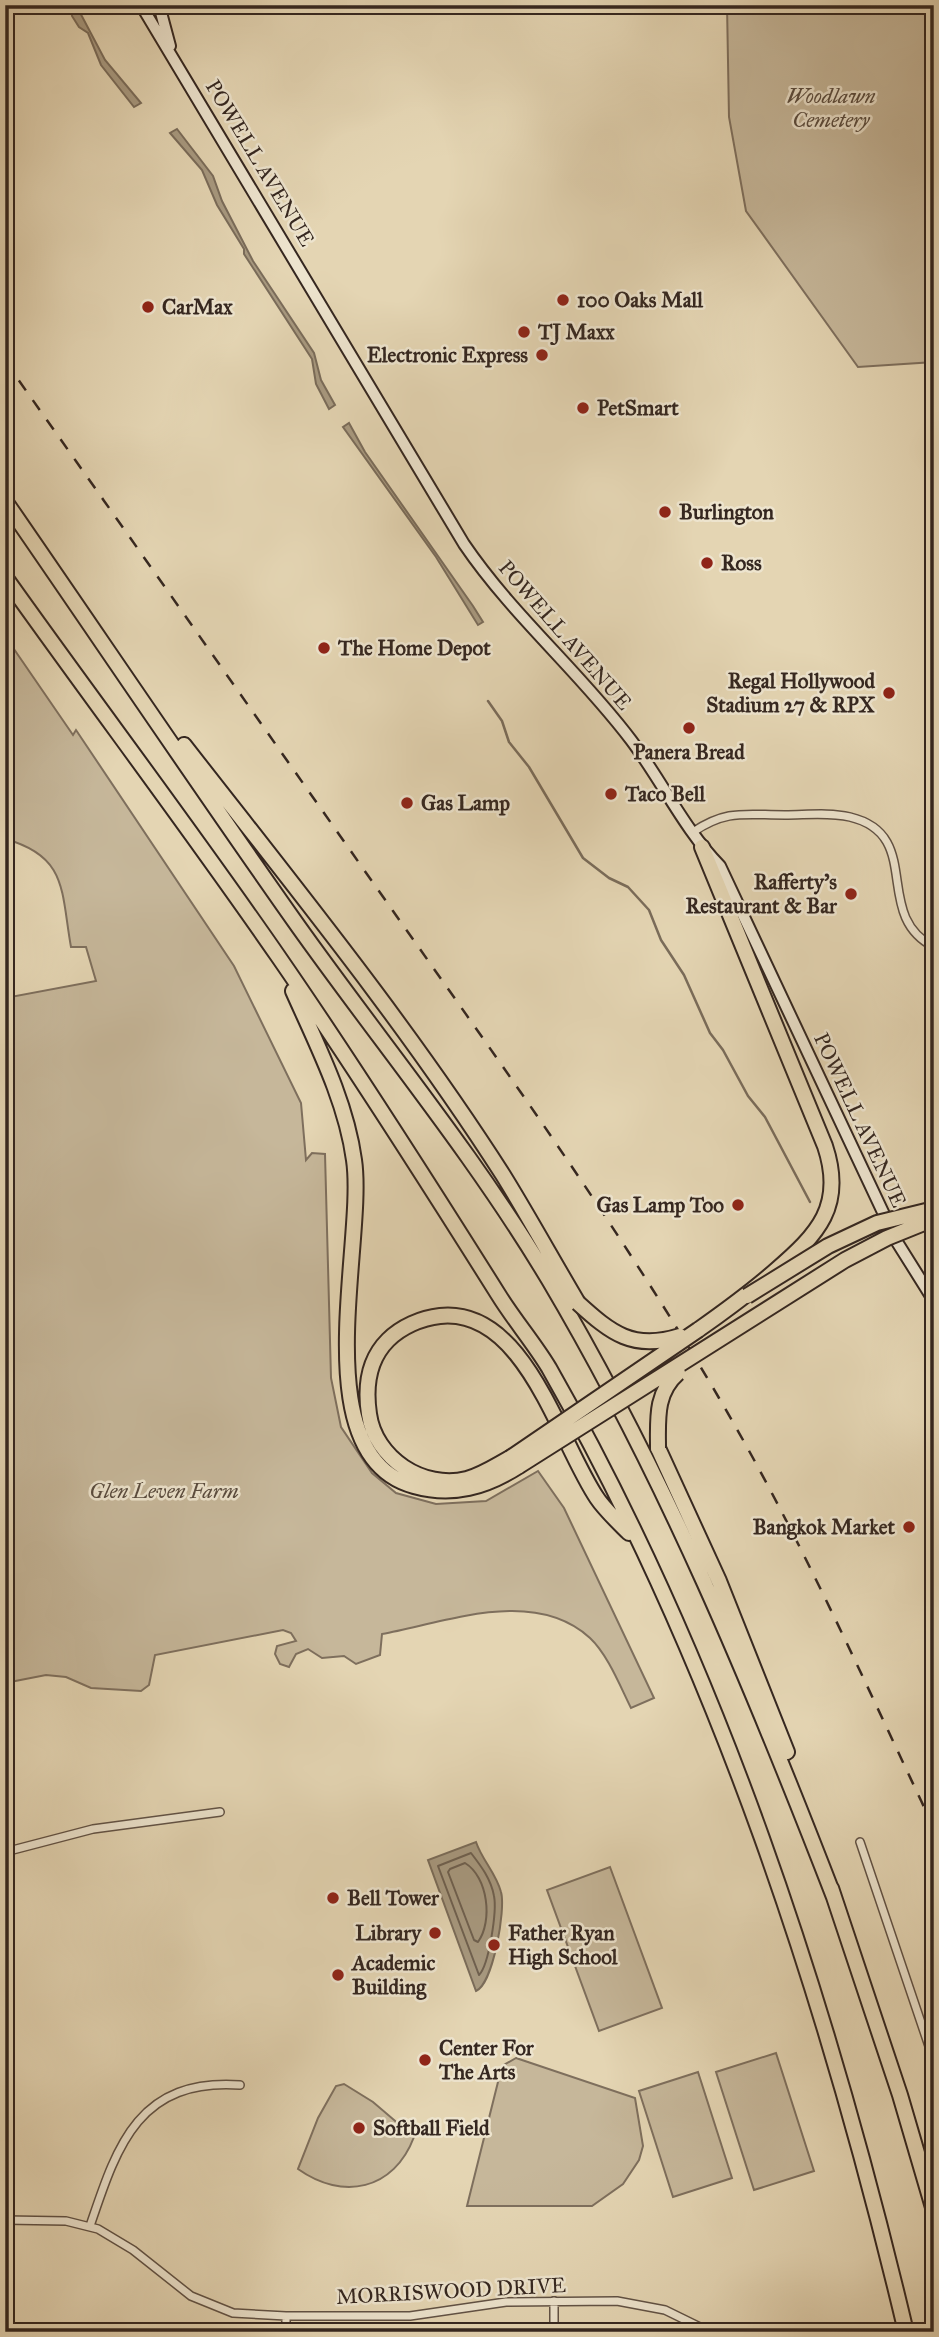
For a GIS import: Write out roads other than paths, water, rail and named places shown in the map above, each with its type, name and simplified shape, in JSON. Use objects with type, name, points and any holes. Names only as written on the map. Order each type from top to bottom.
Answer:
[{"type":"highway","points":[[5,501],[299,927],[507,1213],[551,1284],[680,1526],[762,1715],[834,1896]]},
{"type":"highway","points":[[5,577],[279,957],[379,1104],[500,1298],[547,1364],[639,1544],[706,1693],[755,1815],[854,2133],[906,2332]]},
{"type":"highway","points":[[95,632],[290,881],[426,1066],[503,1175],[578,1303],[610,1333],[633,1340],[662,1342],[698,1330]]},
{"type":"highway","points":[[702,847],[825,1146],[832,1185],[826,1215],[814,1235],[747,1296]]},
{"type":"highway","points":[[279,957],[331,1077],[354,1160],[355,1242],[346,1311],[345,1365],[360,1437],[388,1474],[404,1483],[425,1489],[468,1489],[492,1483],[515,1462],[698,1330],[828,1245],[877,1223],[934,1209]]},
{"type":"highway","points":[[639,1544],[597,1498],[525,1367],[494,1330],[466,1317],[432,1317],[409,1325],[381,1347],[372,1362],[367,1399],[373,1436],[385,1452],[410,1472],[444,1480],[467,1479],[515,1462],[708,1347],[845,1261],[887,1238],[934,1219]]},
{"type":"highway","points":[[708,1347],[668,1382],[658,1408],[658,1448],[719,1581],[778,1724],[900,2095],[934,2211]]},
{"type":"main road","name":"POWELL AVENUE","points":[[141,5],[172,52],[464,544],[505,599],[630,739],[702,847],[720,866],[866,1177],[915,1273],[934,1301]]},
{"type":"main road","points":[[159,5],[172,52]]},
{"type":"main road","points":[[915,1273],[934,1292]]},
{"type":"street","points":[[693,832],[724,815],[837,815],[863,821],[880,834],[892,852],[904,919],[916,935],[934,947]]},
{"type":"street","points":[[5,1852],[100,1828],[220,1812]]},
{"type":"street","points":[[860,1842],[934,2061]]},
{"type":"street","points":[[90,2226],[118,2149],[145,2114],[185,2090],[240,2085]]},
{"type":"street","name":"MORRISWOOD DRIVE","points":[[5,2220],[65,2220],[90,2226],[119,2241],[207,2305],[247,2315],[410,2316],[506,2302],[554,2301],[646,2305],[682,2317],[710,2332]]},
{"type":"street","points":[[554,2301],[554,2332]]},
{"type":"street","points":[[286,2316],[286,2332]]},
{"type":"water","points":[[71,5],[76,5],[105,60],[141,103],[134,107],[101,65],[88,33],[79,27],[72,16]]},
{"type":"water","points":[[177,129],[213,176],[222,201],[253,261],[314,353],[321,380],[335,405],[329,409],[316,384],[312,359],[244,254],[244,249],[217,205],[202,170],[170,133]]},
{"type":"water","points":[[349,423],[365,452],[483,622],[478,625],[436,557],[343,427]]},
{"type":"water","points":[[476,1842],[499,1885],[502,1914],[493,1961],[488,1975],[476,1991],[428,1860]]},
{"type":"waterway","points":[[488,701],[502,721],[509,742],[529,767],[583,858],[609,878],[628,887],[649,910],[661,940],[684,975],[710,1033],[723,1050],[748,1096],[765,1117],[810,1202]]},
{"type":"railway","points":[[5,361],[520,1091],[642,1273],[719,1398],[777,1503],[934,1828]]},
{"type":"place","name":"100 Oaks Mall","points":[[563,300]]},
{"type":"place","name":"CarMax","points":[[148,307]]},
{"type":"place","name":"TJ Maxx","points":[[524,332]]},
{"type":"place","name":"Electronic Express","points":[[542,355]]},
{"type":"place","name":"PetSmart","points":[[583,408]]},
{"type":"place","name":"Burlington","points":[[665,512]]},
{"type":"place","name":"Ross","points":[[707,563]]},
{"type":"place","name":"The Home Depot","points":[[324,648]]},
{"type":"place","name":"Regal Hollywood Stadium 27 & RPX","points":[[889,693]]},
{"type":"place","name":"Panera Bread","points":[[689,728]]},
{"type":"place","name":"Taco Bell","points":[[611,794]]},
{"type":"place","name":"Gas Lamp","points":[[407,803]]},
{"type":"place","name":"Rafferty's Restaurant & Bar","points":[[851,894]]},
{"type":"place","name":"Gas Lamp Too","points":[[738,1205]]},
{"type":"place","name":"Bangkok Market","points":[[909,1527]]},
{"type":"place","name":"Bell Tower","points":[[333,1898]]},
{"type":"place","name":"Library","points":[[435,1933]]},
{"type":"place","name":"Father Ryan High School","points":[[494,1945]]},
{"type":"place","name":"Academic Building","points":[[338,1975]]},
{"type":"place","name":"Center For The Arts","points":[[425,2060]]},
{"type":"place","name":"Softball Field","points":[[359,2128]]},
{"type":"park label","name":"Woodlawn Cemetery","points":[[831,108]]},
{"type":"park label","name":"Glen Leven Farm","points":[[164,1491]]}]
